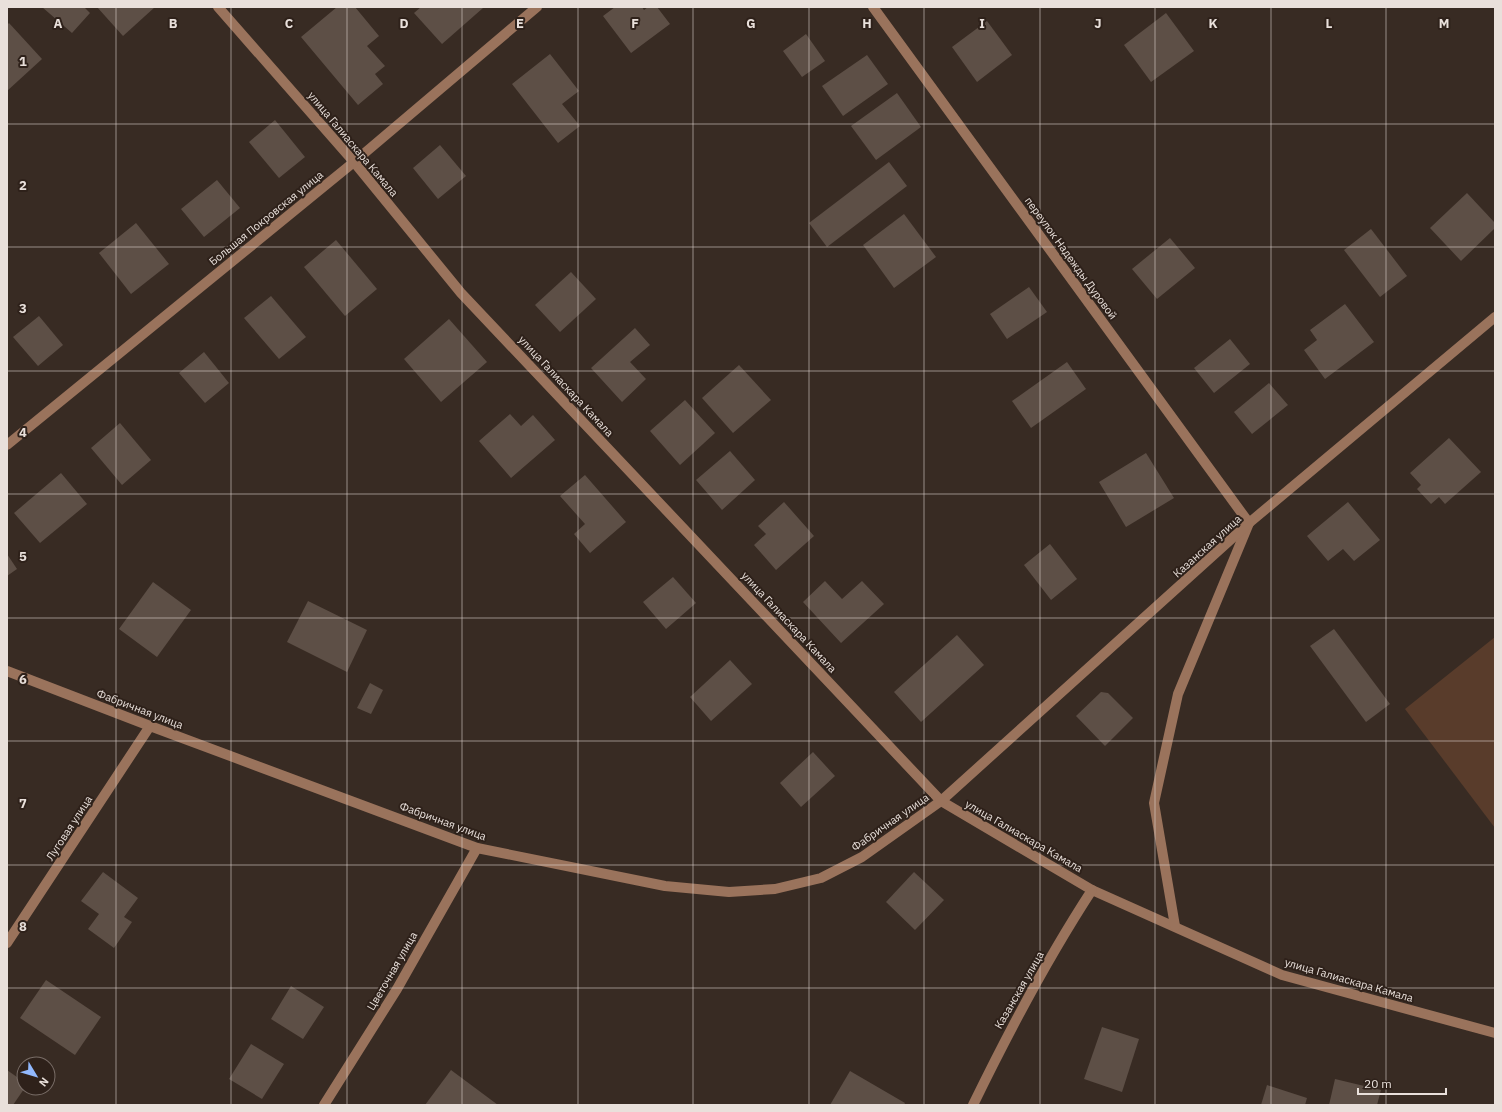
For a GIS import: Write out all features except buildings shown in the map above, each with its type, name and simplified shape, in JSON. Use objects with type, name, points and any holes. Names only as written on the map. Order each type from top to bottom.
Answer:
[{"type":"street","name":"улица Галиаскара Камала","points":[[218,7],[354,162],[461,292],[941,801],[1092,890],[1282,975],[1495,1033]]},
{"type":"street","name":"Большая Покровская улица","points":[[7,445],[354,162],[537,7]]},
{"type":"street","name":"переулок Надежды Дуровой","points":[[873,7],[1250,523]]},
{"type":"street","name":"Казанская улица","points":[[941,801],[1250,523],[1495,317]]},
{"type":"street","points":[[1175,926],[1154,803],[1178,694],[1250,523]]},
{"type":"street","name":"Фабричная улица","points":[[7,671],[477,848],[665,886],[730,892],[775,889],[821,878],[862,857],[941,801]]},
{"type":"street","name":"Луговая улица","points":[[7,943],[150,726]]},
{"type":"street","name":"Цветочная улица","points":[[324,1105],[397,988],[477,848]]},
{"type":"street","name":"Казанская улица","points":[[973,1105],[1008,1033],[1072,920],[1092,890]]},
{"type":"shaded area","points":[[1495,637],[1495,828],[1405,709]]}]
